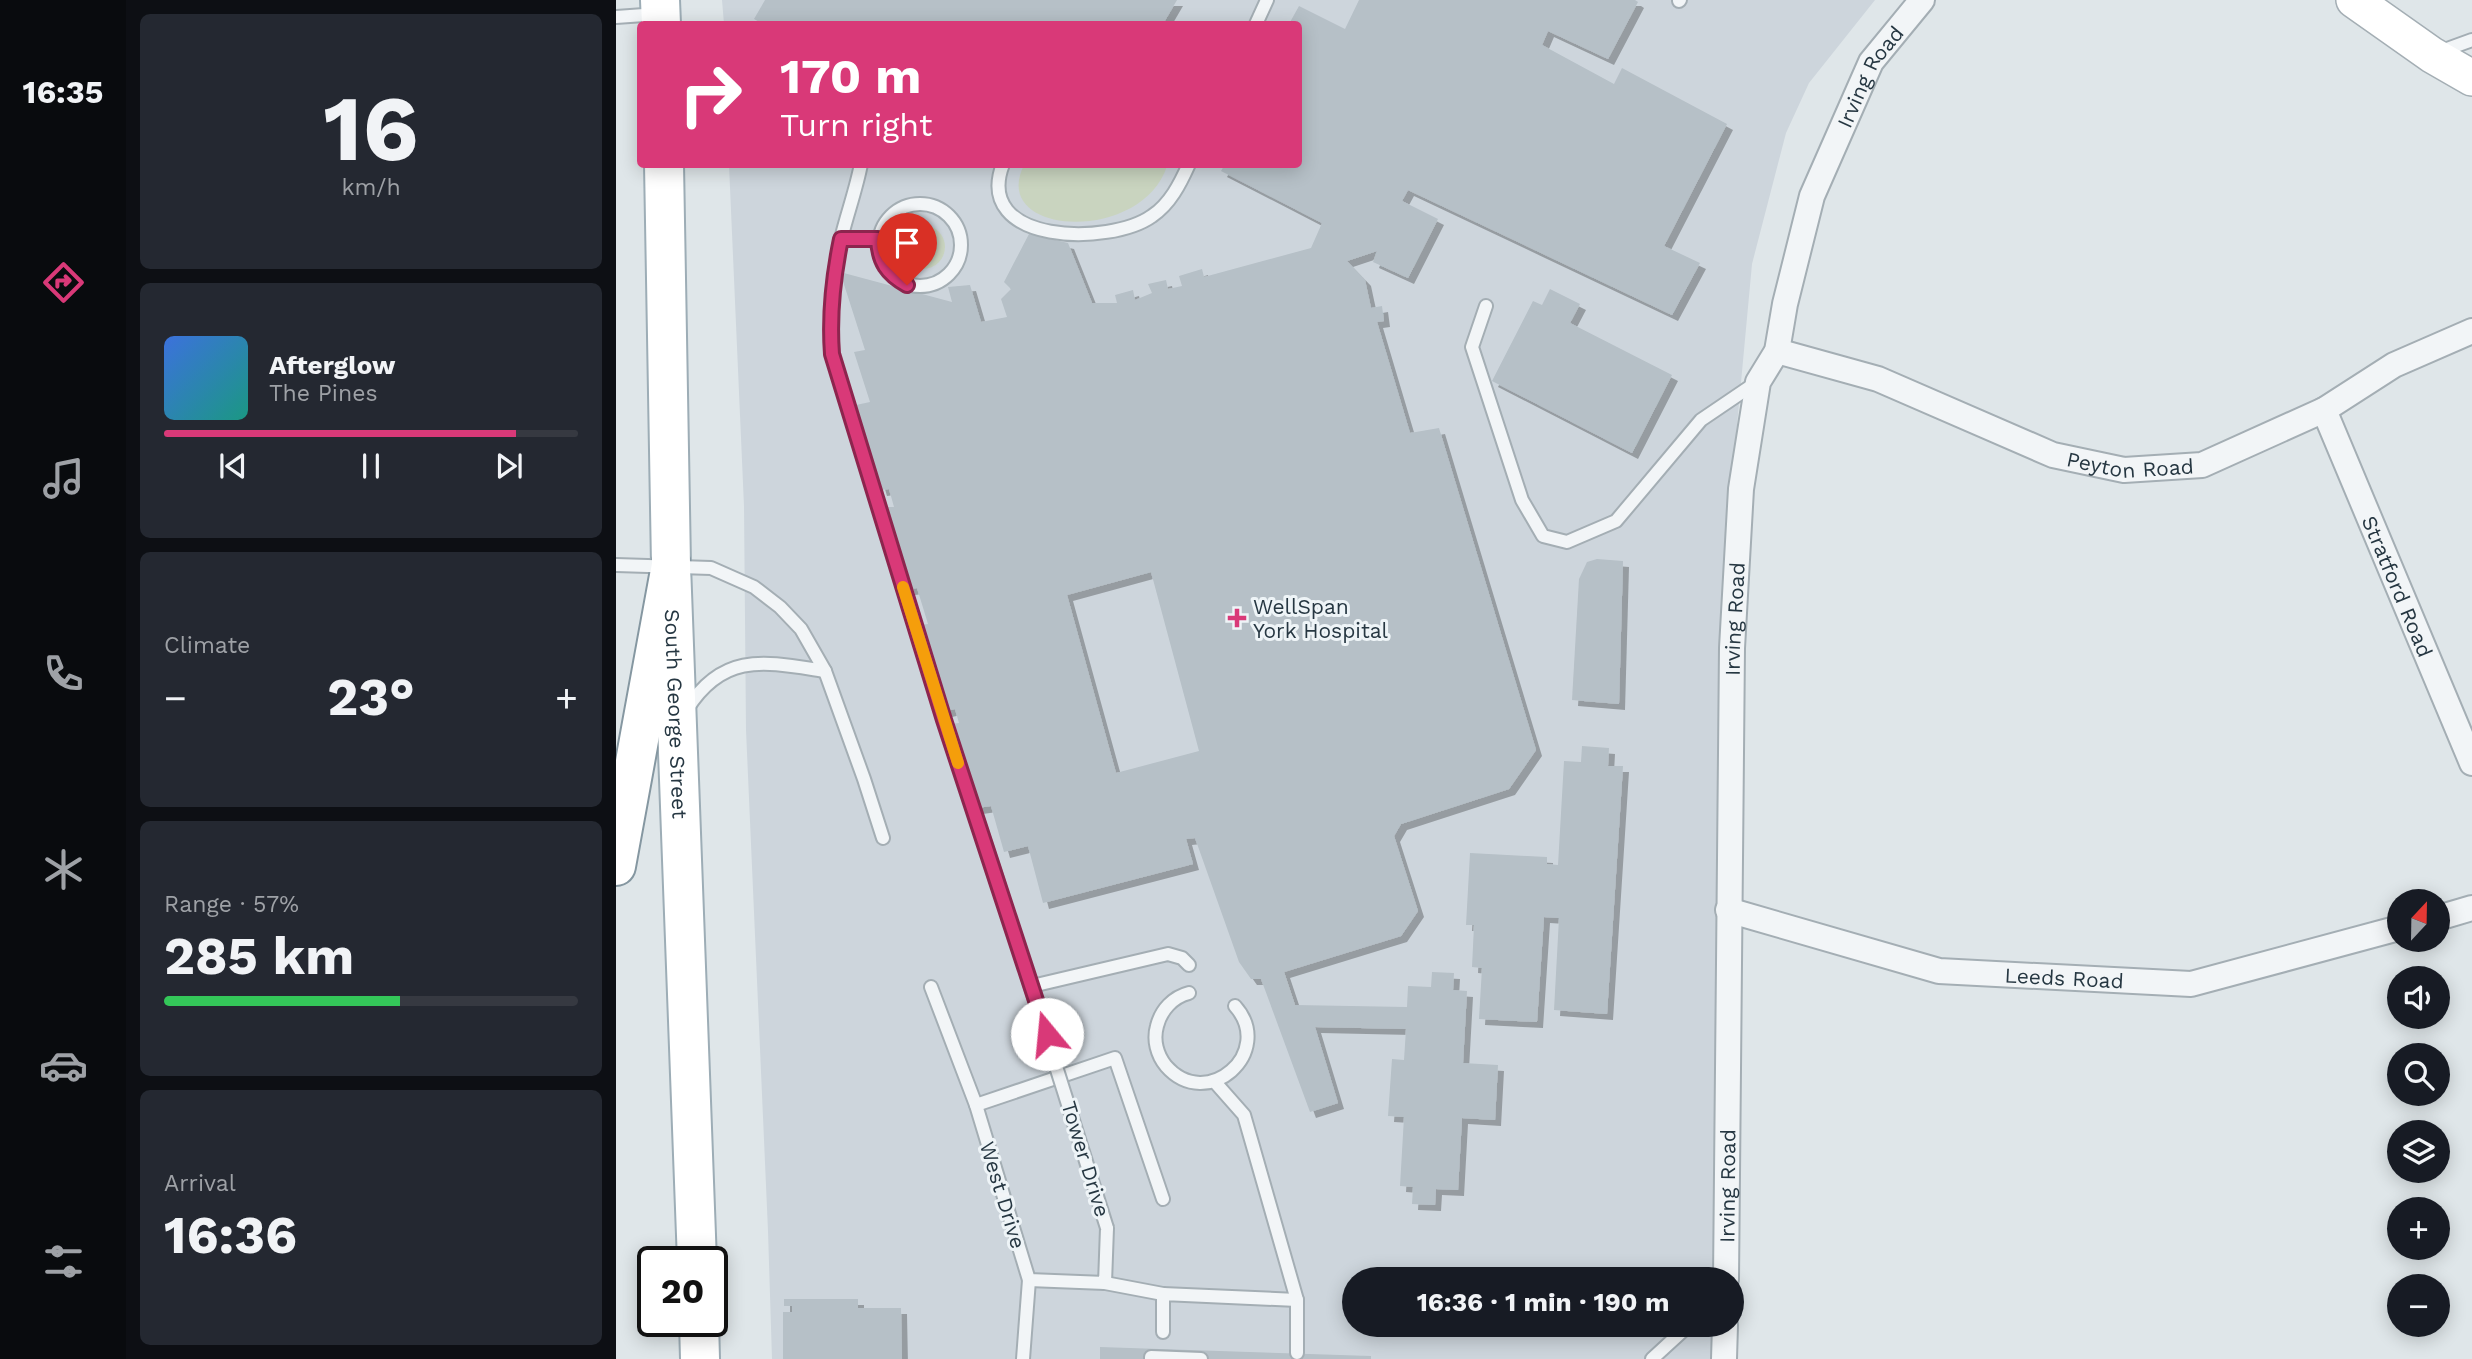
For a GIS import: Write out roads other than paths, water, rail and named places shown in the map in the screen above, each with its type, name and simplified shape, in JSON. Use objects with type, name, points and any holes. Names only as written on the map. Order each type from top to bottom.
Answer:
[{"type":"main road","points":[[2354,0],[2432,55],[2472,78]]},
{"type":"main road","name":"South George Street","points":[[664,168],[671,565],[696,1246]]},
{"type":"main road","points":[[616,866],[671,565]]},
{"type":"main road","points":[[699,1337],[700,1359]]},
{"type":"street","name":"Irving Road","points":[[1726,1267],[1732,648],[1741,489],[1758,382],[1777,351],[1812,196],[1871,62],[1922,0]]},
{"type":"street","name":"Peyton Road","points":[[1777,351],[1878,379],[2053,455],[2124,470],[2202,465],[2324,410],[2393,365],[2472,331]]},
{"type":"street","name":"Stratford Road","points":[[2324,410],[2472,762]]},
{"type":"street","points":[[2450,914],[2472,908]]},
{"type":"street","name":"Leeds Road","points":[[1728,910],[1939,971],[2191,984],[2387,931]]},
{"type":"street","points":[[1724,1359],[1725,1337]]},
{"type":"lane","points":[[1258,21],[1268,0]]},
{"type":"lane","points":[[616,17],[661,13]]},
{"type":"lane","points":[[2432,55],[2472,40]]},
{"type":"lane","name":"Tower Drive","points":[[860,168],[832,282],[832,354],[944,720],[1032,986],[1107,1228],[1105,1283]]},
{"type":"lane","points":[[1002,168],[998,185],[1000,200],[1008,213],[1020,222],[1034,227],[1072,234],[1112,231],[1147,219],[1166,204],[1180,185],[1188,168]]},
{"type":"lane","points":[[912,204],[925,204],[948,215],[956,225],[961,237],[961,250],[957,264],[948,276],[936,283],[907,285],[895,278],[885,267],[879,254],[878,239],[889,216],[912,204]]},
{"type":"lane","points":[[841,239],[878,239]]},
{"type":"lane","points":[[1486,306],[1472,347],[1522,500],[1543,536],[1567,542],[1616,521],[1701,419],[1758,382]]},
{"type":"lane","points":[[616,565],[711,568],[754,587],[780,607],[801,629],[825,671],[883,838]]},
{"type":"lane","points":[[678,724],[707,682],[729,669],[772,663],[825,671]]},
{"type":"lane","points":[[1032,986],[1168,954],[1182,958],[1189,965]]},
{"type":"lane","name":"West Drive","points":[[932,986],[976,1105],[1029,1280]]},
{"type":"lane","points":[[1189,993],[1181,995],[1169,1004],[1160,1016],[1155,1030],[1156,1046],[1161,1060],[1171,1072],[1184,1080],[1199,1083],[1214,1081],[1228,1075],[1239,1064],[1247,1035],[1244,1020],[1235,1006]]},
{"type":"lane","points":[[976,1105],[1115,1058],[1163,1199]]},
{"type":"lane","points":[[1214,1081],[1244,1115],[1297,1300],[1297,1353]]},
{"type":"lane","points":[[1023,1359],[1029,1280],[1105,1283],[1163,1294],[1297,1300]]},
{"type":"lane","points":[[1163,1294],[1163,1332]]},
{"type":"lane","points":[[1651,1359],[1676,1337]]},
{"type":"lane","points":[[1151,1359],[1200,1359]]},
{"type":"place","name":"WellSpan York Hospital","points":[[1237,618]]}]
